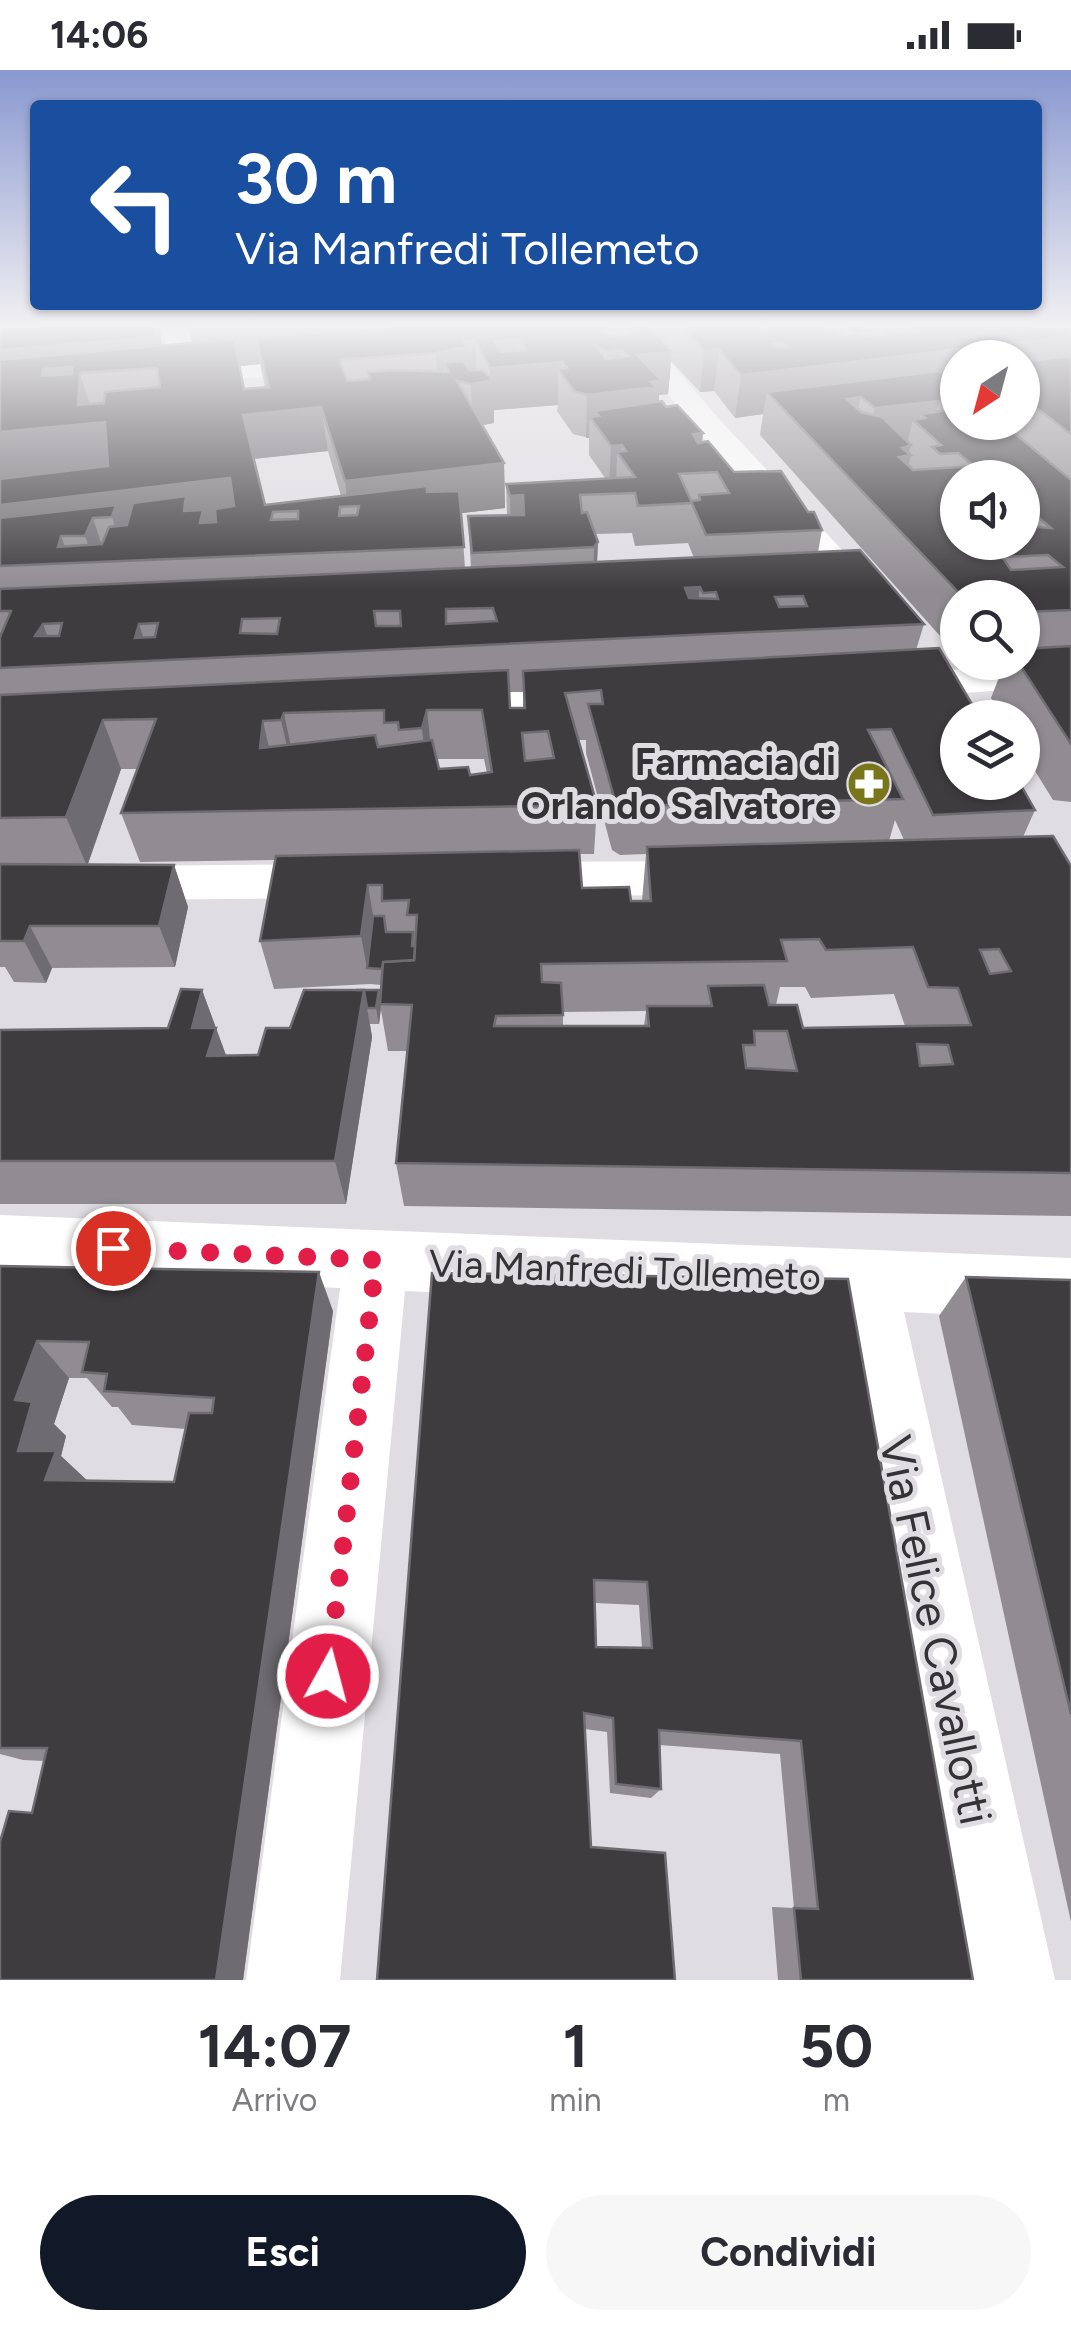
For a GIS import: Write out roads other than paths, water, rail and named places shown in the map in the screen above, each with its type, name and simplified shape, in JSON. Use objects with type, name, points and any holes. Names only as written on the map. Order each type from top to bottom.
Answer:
[{"type":"street","points":[[697,413],[852,579],[929,674]]},
{"type":"street","points":[[708,424],[744,420]]},
{"type":"street","points":[[793,582],[852,579]]},
{"type":"street","points":[[842,688],[929,674],[1071,674]]},
{"type":"street","points":[[392,709],[646,698]]},
{"type":"street","points":[[455,880],[752,877]]},
{"type":"street","points":[[0,884],[396,880]]},
{"type":"street","name":"Via Manfredi Tollemeto","points":[[0,1244],[1071,1289]]},
{"type":"street","points":[[294,1980],[376,1260]]},
{"type":"street","name":"Via Felice Cavallotti","points":[[864,1280],[1008,1980]]},
{"type":"place","name":"Farmacia di Orlando Salvatore","points":[[869,784]]}]
